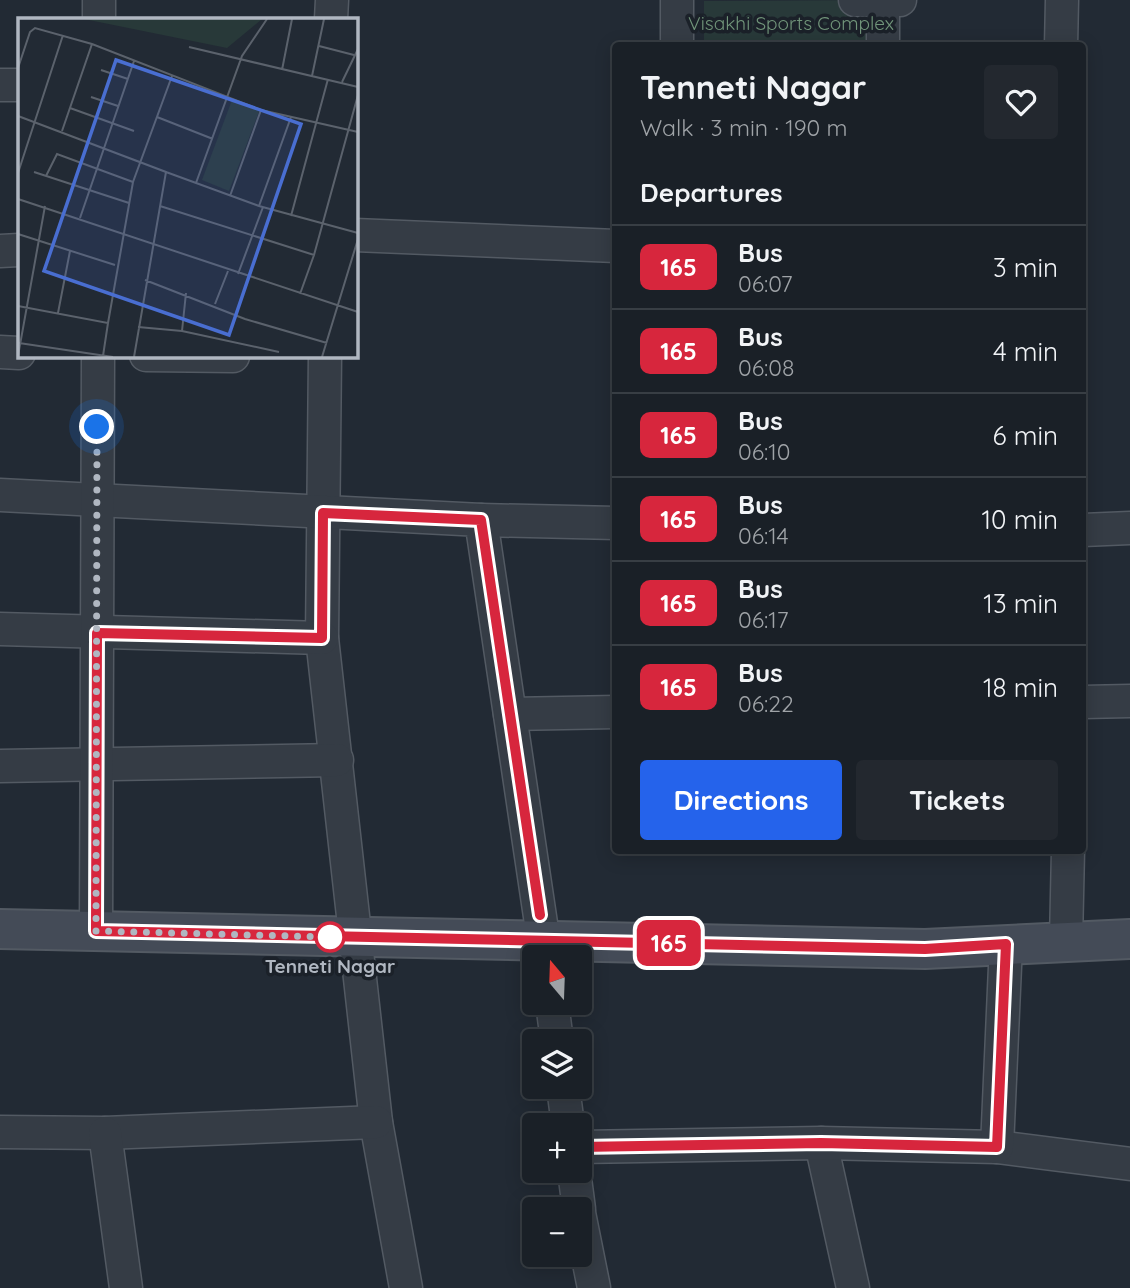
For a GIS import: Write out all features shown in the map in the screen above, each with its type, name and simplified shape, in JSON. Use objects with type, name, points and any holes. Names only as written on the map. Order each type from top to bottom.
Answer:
[{"type":"main road","points":[[0,929],[354,937],[522,948]]},
{"type":"main road","points":[[592,949],[925,949],[1130,939]]},
{"type":"street","points":[[99,0],[99,18]]},
{"type":"street","points":[[331,18],[332,0]]},
{"type":"street","points":[[677,0],[677,42]]},
{"type":"street","points":[[879,0],[883,42]]},
{"type":"street","points":[[1061,42],[1062,0]]},
{"type":"street","points":[[0,85],[18,85]]},
{"type":"street","points":[[357,235],[612,246]]},
{"type":"street","points":[[0,251],[18,250]]},
{"type":"street","points":[[0,352],[18,353]]},
{"type":"street","points":[[96,931],[98,357]]},
{"type":"street","points":[[326,357],[322,638],[376,1122],[406,1288]]},
{"type":"street","points":[[0,495],[323,513],[612,523]]},
{"type":"street","points":[[481,520],[544,945]]},
{"type":"street","points":[[1086,530],[1130,528]]},
{"type":"street","points":[[0,629],[322,638]]},
{"type":"street","points":[[1086,702],[1130,701]]},
{"type":"street","points":[[510,714],[612,712]]},
{"type":"street","points":[[0,766],[337,760]]},
{"type":"street","points":[[1066,941],[1068,854]]},
{"type":"street","points":[[997,1147],[1006,944]]},
{"type":"street","points":[[0,1132],[105,1133],[376,1122]]},
{"type":"street","points":[[105,1133],[126,1288]]},
{"type":"street","points":[[821,1143],[853,1288]]},
{"type":"street","points":[[592,1147],[821,1143],[997,1147],[1130,1164]]},
{"type":"street","points":[[590,1267],[594,1288]]},
{"type":"green space","name":"Visakhi Sports Complex","points":[[879,0],[877,42],[704,42],[704,1]]},
{"type":"bus line","name":"165","points":[[540,915],[481,520],[323,513],[322,638],[97,633],[96,931],[925,949],[1006,944],[997,1147],[821,1143],[592,1147]]},
{"type":"place","name":"Tenneti Nagar","points":[[330,937]]},
{"type":"route","points":[[97,427],[96,931],[330,937]]}]
